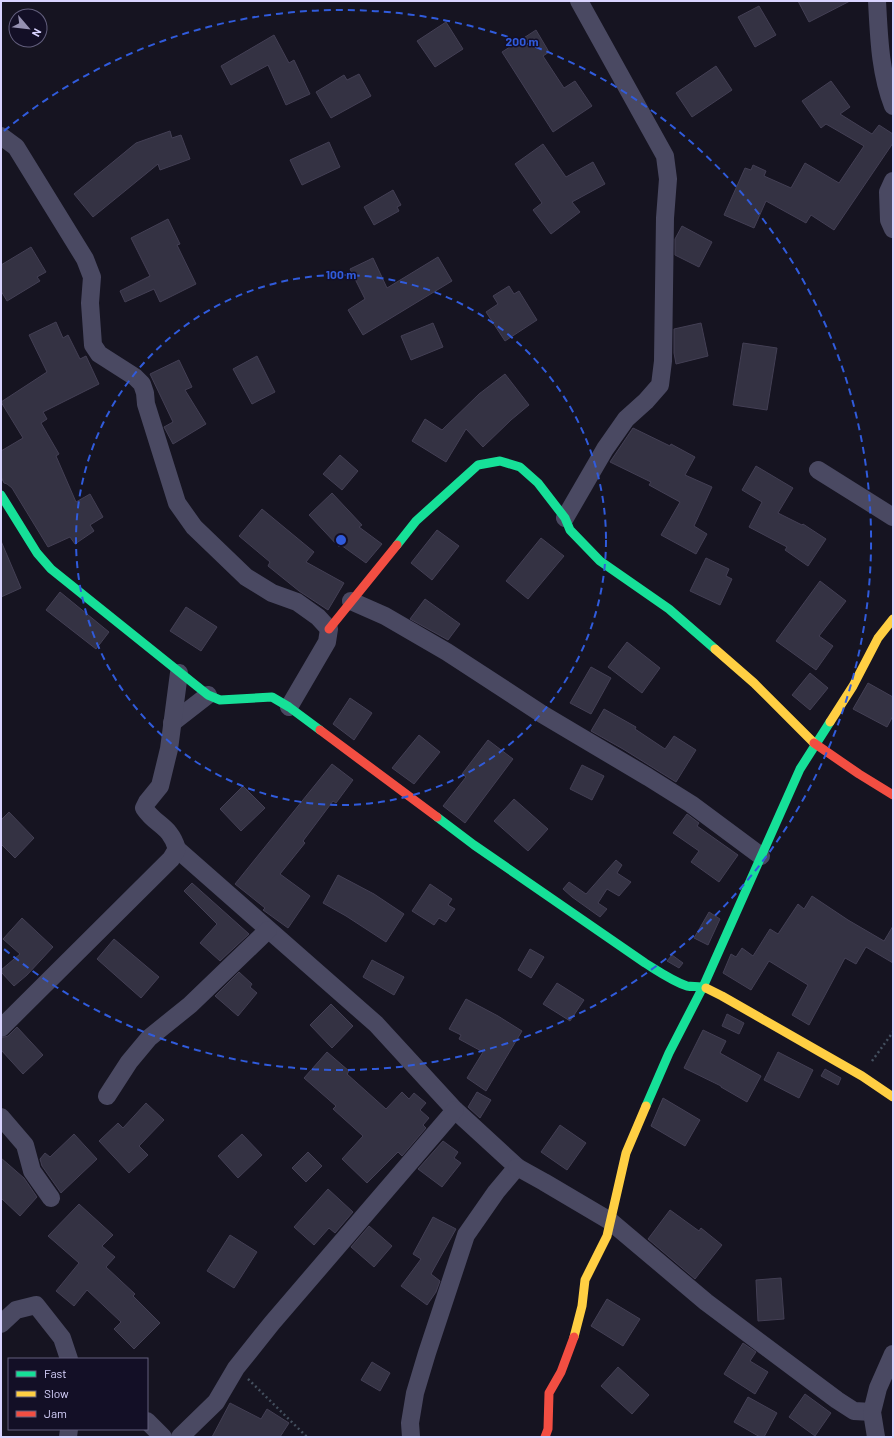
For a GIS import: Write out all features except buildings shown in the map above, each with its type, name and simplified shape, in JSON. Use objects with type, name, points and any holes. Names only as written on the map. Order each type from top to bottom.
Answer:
[{"type":"street","points":[[877,1],[886,45],[888,93],[893,106]]},
{"type":"street","points":[[565,518],[604,449],[626,418],[646,401],[660,385],[663,361],[665,218],[668,179],[665,156],[582,2]]},
{"type":"street","points":[[1,136],[16,147],[85,259],[92,277],[90,303],[93,345],[99,354],[135,377],[142,384],[146,404],[177,503],[194,527],[246,577],[272,593],[296,602],[318,617],[329,629]]},
{"type":"street","points":[[893,181],[888,192],[889,220],[893,229]]},
{"type":"street","points":[[289,707],[327,642],[329,629],[416,521],[478,464],[500,460],[520,467],[538,483],[565,518],[570,530],[600,561],[669,609],[754,682],[815,744],[893,795]]},
{"type":"street","points":[[818,470],[893,517]]},
{"type":"street","points":[[1,495],[37,553],[51,569],[208,695],[220,700],[272,697],[289,707],[474,846],[645,963],[674,980],[688,986],[703,987],[722,996],[862,1076],[893,1096]]},
{"type":"street","points":[[351,601],[384,616],[447,652],[542,714],[648,777],[691,804],[761,856]]},
{"type":"street","points":[[545,1437],[548,1429],[549,1393],[561,1372],[575,1335],[582,1306],[585,1280],[608,1236],[626,1153],[669,1053],[703,987],[800,769],[853,686],[878,638],[893,619]]},
{"type":"street","points":[[179,673],[169,749],[160,786],[144,808],[148,814],[168,830],[174,838],[177,849],[376,1024],[455,1110],[517,1167],[610,1222],[706,1302],[837,1400],[854,1411],[872,1412]]},
{"type":"street","points":[[172,723],[208,695]]},
{"type":"street","points":[[1,1028],[171,859],[177,849]]},
{"type":"street","points":[[107,1096],[129,1062],[149,1038],[190,1005],[268,930]]},
{"type":"street","points":[[180,1437],[216,1402],[236,1368],[272,1323],[455,1110]]},
{"type":"street","points":[[1,1117],[25,1145],[32,1170],[51,1198]]},
{"type":"street","points":[[411,1437],[410,1423],[415,1393],[466,1235],[496,1192],[517,1167]]},
{"type":"street","points":[[1,1324],[16,1310],[36,1305],[62,1338],[83,1358]]},
{"type":"street","points":[[62,1338],[69,1358]]},
{"type":"street","points":[[876,1437],[872,1412],[878,1388],[893,1354]]},
{"type":"street","points":[[148,1422],[163,1437]]},
{"type":"path","points":[[862,1076],[893,1032]]},
{"type":"path","points":[[236,1368],[307,1437]]},
{"type":"traffic: fast","points":[[397,545],[416,521],[478,465],[500,461],[520,467],[538,483],[565,518],[570,530],[600,561],[669,609],[715,649]]},
{"type":"traffic: fast","points":[[1,495],[37,553],[51,569],[208,695],[220,700],[272,697],[289,707],[320,730]]},
{"type":"traffic: fast","points":[[646,1106],[669,1053],[703,987],[800,769],[830,722]]},
{"type":"traffic: fast","points":[[437,817],[474,845],[665,976],[687,986],[706,988]]},
{"type":"traffic: slow","points":[[830,722],[853,686],[878,638],[893,619]]},
{"type":"traffic: slow","points":[[715,649],[754,683],[814,743]]},
{"type":"traffic: slow","points":[[706,988],[862,1076],[893,1097]]},
{"type":"traffic: slow","points":[[574,1337],[582,1306],[585,1280],[607,1236],[626,1153],[646,1106]]},
{"type":"traffic: jam","points":[[329,629],[397,545]]},
{"type":"traffic: jam","points":[[320,730],[437,817]]},
{"type":"traffic: jam","points":[[814,743],[893,795]]},
{"type":"traffic: jam","points":[[545,1437],[548,1429],[549,1393],[561,1372],[574,1337]]}]
